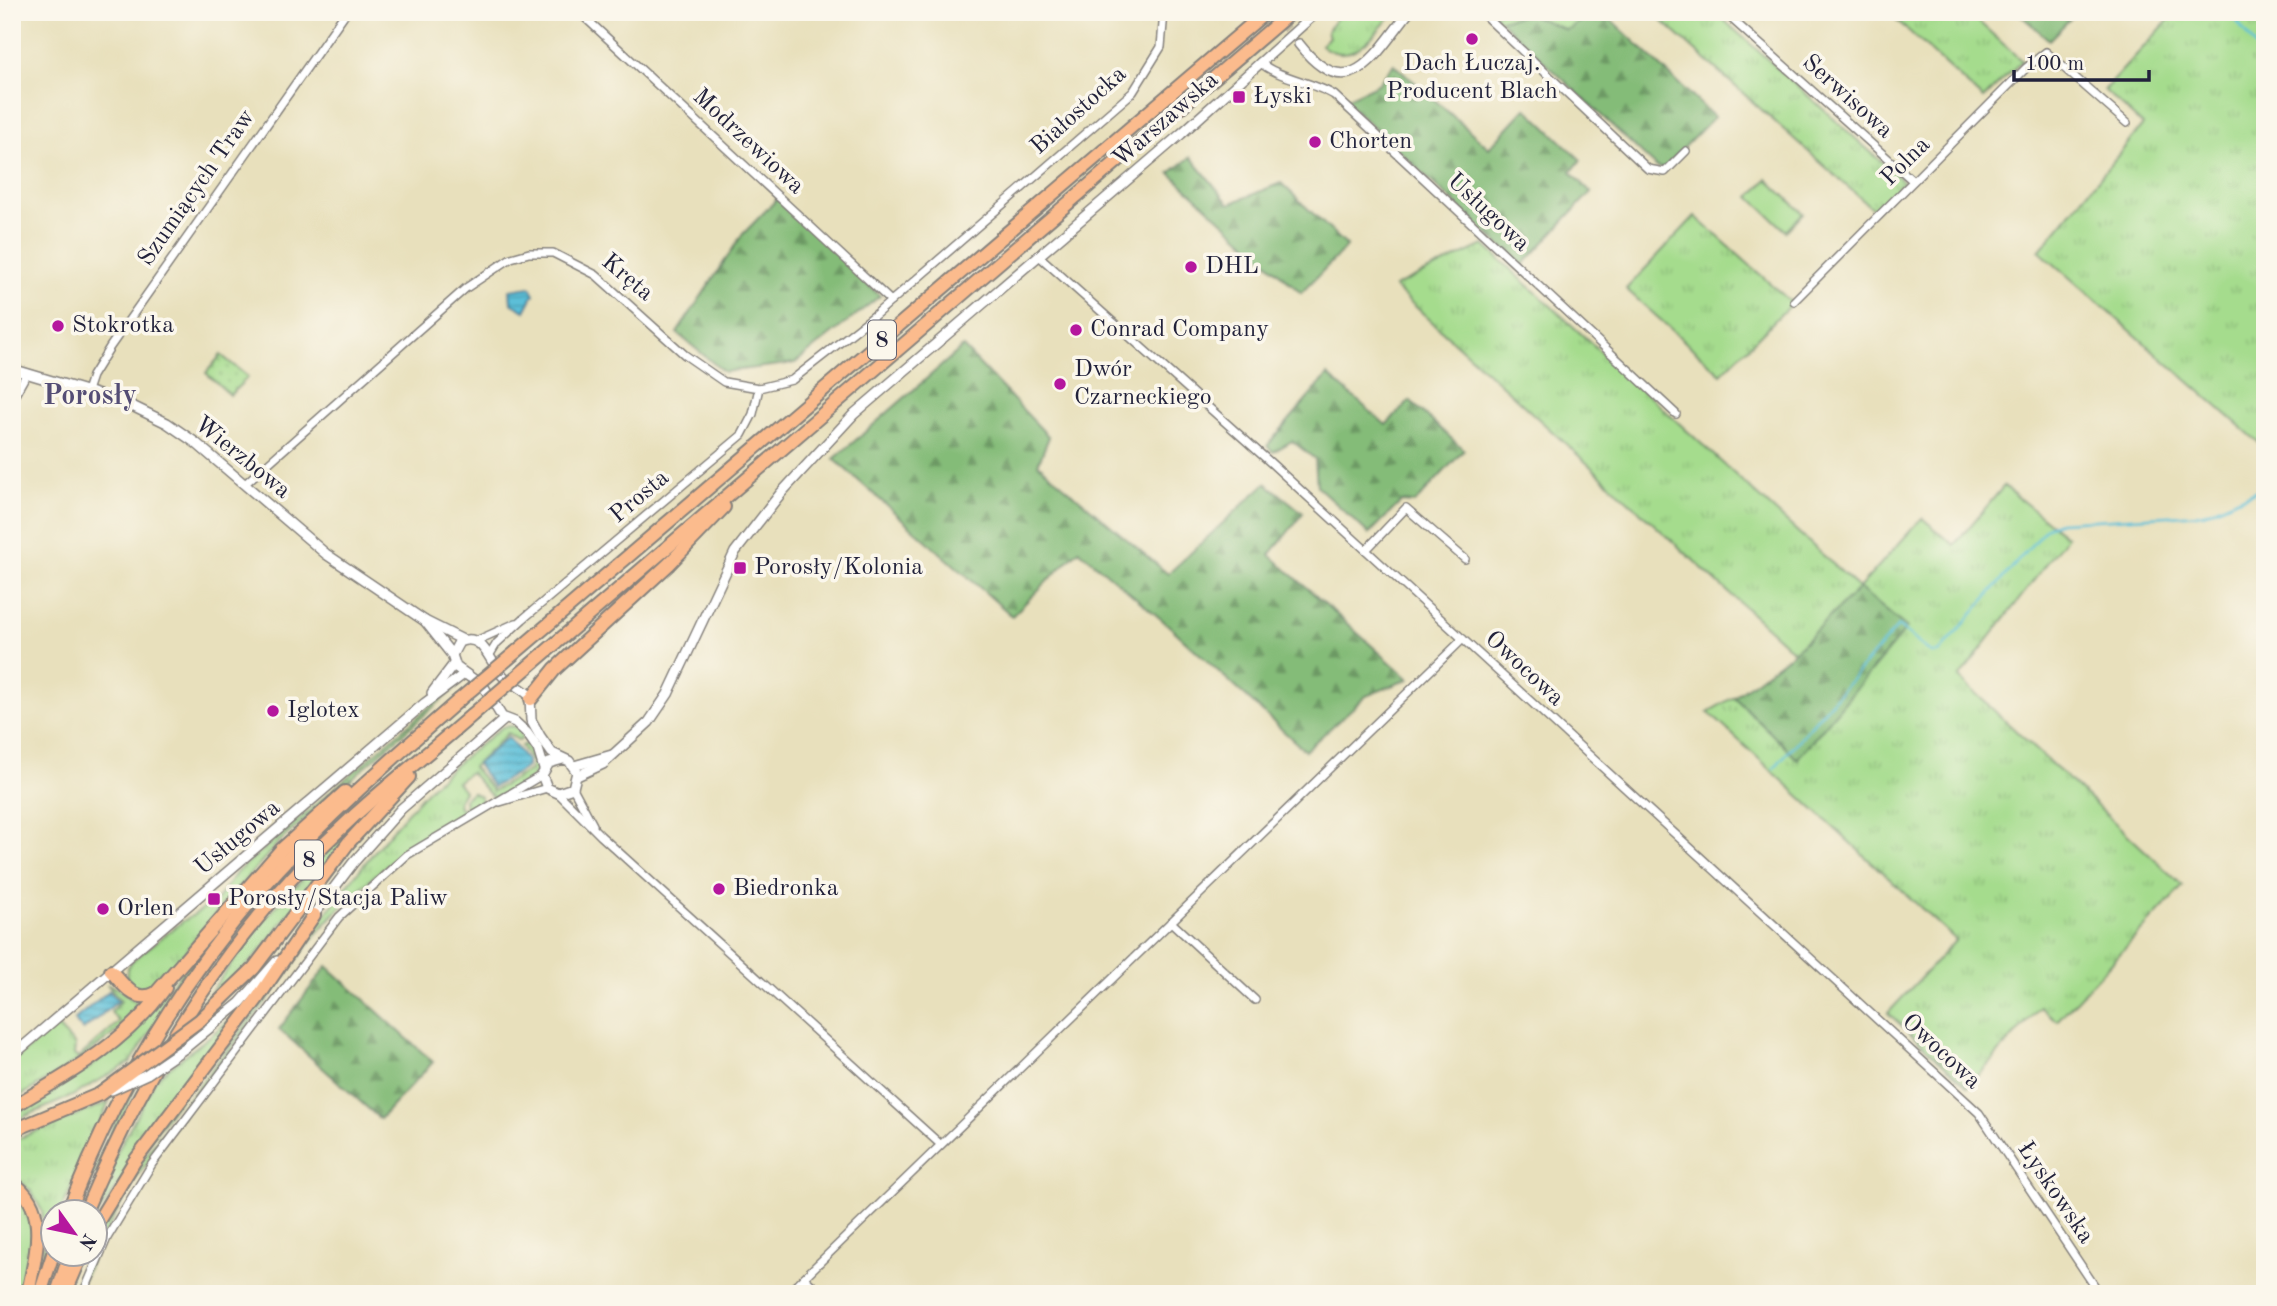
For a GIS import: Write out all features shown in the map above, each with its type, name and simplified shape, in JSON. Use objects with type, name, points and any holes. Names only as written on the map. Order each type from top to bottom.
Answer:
[{"type":"main road","name":"8","points":[[74,1198],[108,1119],[154,1033],[179,996],[277,871],[394,757],[459,700],[1266,12]]},
{"type":"main road","name":"8","points":[[92,1198],[154,1066],[192,1004],[293,877],[337,832],[1291,12]]},
{"type":"main road","points":[[531,699],[555,669],[669,564],[764,464]]},
{"type":"main road","points":[[12,1131],[100,1094],[200,1020],[254,968],[349,842],[448,736]]},
{"type":"main road","points":[[12,1107],[97,1056],[138,1020],[241,894],[301,829],[350,788],[394,757]]},
{"type":"main road","points":[[108,1205],[134,1162],[249,1009],[314,915]]},
{"type":"main road","points":[[111,971],[128,990],[143,998],[156,993],[170,980]]},
{"type":"main road","points":[[12,1182],[26,1193],[38,1222],[28,1294]]},
{"type":"main road","points":[[40,1294],[48,1268]]},
{"type":"main road","points":[[57,1294],[65,1268]]},
{"type":"main road","points":[[65,1294],[76,1268]]},
{"type":"street","name":"Szumiących Traw","points":[[87,391],[92,376],[110,347],[346,12]]},
{"type":"street","name":"Modrzewiowa","points":[[579,12],[891,301]]},
{"type":"street","name":"Białostocka","points":[[988,218],[1133,92],[1161,47],[1164,12]]},
{"type":"street","name":"Warszawska","points":[[576,771],[591,772],[638,735],[661,706],[730,562],[782,493],[854,414],[1040,256],[1317,12]]},
{"type":"street","points":[[1299,44],[1320,69],[1329,73],[1348,74],[1366,65],[1409,12]]},
{"type":"street","points":[[1481,12],[1648,169],[1665,172],[1686,151]]},
{"type":"street","name":"Serwisowa","points":[[1724,12],[1913,181]]},
{"type":"street","name":"Polna","points":[[1794,301],[2026,68],[2046,52],[2127,123]]},
{"type":"street","name":"Usługowa","points":[[1260,62],[1269,69],[1299,78],[1334,95],[1676,414]]},
{"type":"street","name":"Kręta","points":[[246,483],[466,288],[511,258],[529,253],[553,253],[578,263],[596,275],[710,375],[736,386],[759,388],[792,380],[801,374],[988,218]]},
{"type":"street","name":"Owocowa","points":[[1040,256],[1366,550],[1979,1113]]},
{"type":"street","name":"Wierzbowa","points":[[12,369],[126,403],[167,423],[246,483],[326,554],[425,621],[464,640]]},
{"type":"street","points":[[12,400],[27,373]]},
{"type":"street","name":"Prosta","points":[[489,656],[497,643],[523,619],[742,435],[753,414],[759,388]]},
{"type":"street","points":[[1366,550],[1406,508],[1465,559]]},
{"type":"street","name":"Prosta","points":[[477,641],[523,619]]},
{"type":"street","name":"Wierzbowa","points":[[425,621],[464,674],[484,687],[510,721],[538,749],[543,772]]},
{"type":"street","points":[[788,1294],[1463,639]]},
{"type":"street","points":[[425,703],[464,640],[477,641],[501,674],[531,699],[530,713],[543,741],[576,771],[573,788],[596,832]]},
{"type":"street","points":[[425,703],[464,674]]},
{"type":"street","name":"Usługowa","points":[[12,1056],[425,703]]},
{"type":"street","points":[[100,1094],[147,1073],[185,1048],[240,1003],[314,915],[353,863],[401,809],[510,721],[526,719],[530,713]]},
{"type":"street","points":[[83,1294],[107,1238],[152,1164],[320,939],[358,897],[407,855],[442,832],[496,803],[543,772],[552,761],[563,759]]},
{"type":"street","points":[[543,772],[547,788]]},
{"type":"street","points":[[496,803],[547,788],[558,793],[596,832],[940,1144]]},
{"type":"street","points":[[558,793],[573,788]]},
{"type":"street","points":[[1171,922],[1255,1000]]},
{"type":"street","name":"Łyskowska","points":[[1979,1113],[2099,1294]]},
{"type":"street","points":[[804,1278],[822,1294]]},
{"type":"green space","points":[[1340,12],[1394,12],[1362,46],[1342,53],[1321,45],[1329,37],[1327,32]]},
{"type":"green space","points":[[1492,12],[1596,12],[1566,30],[1529,14],[1500,20]]},
{"type":"green space","points":[[1596,12],[1603,12],[1714,117],[1663,169],[1655,166],[1500,20],[1529,14],[1566,30]]},
{"type":"green space","points":[[1652,12],[1715,12],[1904,182],[1875,211]]},
{"type":"green space","points":[[1888,12],[1968,12],[2022,61],[1983,99]]},
{"type":"green space","points":[[2017,12],[2077,12],[2049,40]]},
{"type":"green space","points":[[2176,12],[2265,12],[2265,448],[2039,251],[2143,125],[2104,90]]},
{"type":"green space","points":[[1394,64],[1489,148],[1526,108],[1581,160],[1571,172],[1591,192],[1522,266],[1344,100],[1378,84]]},
{"type":"green space","points":[[1191,157],[1229,204],[1281,183],[1347,246],[1301,293],[1170,173]]},
{"type":"green space","points":[[1767,179],[1803,213],[1786,231],[1750,197]]},
{"type":"green space","points":[[778,198],[880,296],[795,363],[724,372],[677,333],[742,235]]},
{"type":"green space","points":[[1695,216],[1792,303],[1721,374],[1626,289]]},
{"type":"green space","points":[[1484,245],[1859,588],[1794,652],[1394,287]]},
{"type":"green space","points":[[963,347],[1049,437],[1038,464],[1168,574],[1266,483],[1303,513],[1270,555],[1409,679],[1366,696],[1305,751],[1167,624],[1079,550],[1012,616],[834,459]]},
{"type":"green space","points":[[221,355],[248,377],[230,395],[206,373]]},
{"type":"green space","points":[[1328,375],[1386,425],[1410,401],[1464,450],[1415,503],[1401,502],[1369,534],[1317,486],[1315,459],[1292,441],[1273,452],[1267,446]]},
{"type":"green space","points":[[2004,486],[2067,537],[1959,678],[2183,886],[2057,1021],[2040,1007],[1968,1087],[1888,1013],[1956,940],[1708,712],[1734,697],[1798,759],[1859,588],[1922,518],[1954,545]]},
{"type":"green space","points":[[1859,588],[1907,628],[1797,759],[1734,697],[1794,652]]},
{"type":"green space","points":[[462,682],[279,842],[219,909],[157,988],[141,992],[132,985],[127,978],[127,970],[133,960],[182,922],[216,901],[237,872],[456,684]]},
{"type":"green space","points":[[513,726],[520,730],[522,739],[519,741],[508,733],[473,767],[493,791],[530,770],[532,763],[521,746],[525,744],[539,764],[537,771],[525,783],[493,798],[470,772],[457,782],[464,791],[458,801],[459,808],[465,809],[464,799],[472,792],[481,797],[480,805],[412,846],[352,896],[316,934],[134,1181],[108,1228],[111,1208],[150,1149],[373,854],[426,792],[502,727]]},
{"type":"green space","points":[[362,818],[257,955],[218,996],[191,1019],[263,921],[331,847]]},
{"type":"green space","points":[[284,853],[191,969],[131,1062],[72,1096],[12,1122],[12,1115],[91,1067],[127,1037]]},
{"type":"green space","points":[[327,966],[433,1062],[380,1119],[279,1029]]},
{"type":"green space","points":[[108,985],[114,986],[135,1001],[146,1004],[99,1045],[12,1101],[12,1062],[56,1025],[75,1045],[74,1055],[78,1058],[119,1022],[111,1012],[121,1001]]},
{"type":"green space","points":[[253,996],[108,1200],[98,1198],[118,1150],[157,1077],[218,1030]]},
{"type":"green space","points":[[136,1088],[84,1198],[80,1198],[129,1092]]},
{"type":"green space","points":[[109,1102],[67,1198],[38,1198],[38,1204],[31,1191],[12,1175],[12,1141]]},
{"type":"green space","points":[[12,1187],[29,1209],[32,1223],[31,1251],[24,1294],[12,1294]]},
{"type":"green space","points":[[82,1268],[88,1268],[77,1294],[72,1294]]},
{"type":"water","points":[[530,287],[534,294],[525,311],[511,303],[510,290]]},
{"type":"water","points":[[508,737],[527,761],[527,767],[493,787],[477,764]]},
{"type":"water","points":[[109,991],[118,1001],[83,1030],[74,1020]]},
{"type":"waterway","points":[[2230,12],[2265,59]]},
{"type":"waterway","points":[[1774,768],[1898,626],[1931,653],[1939,653],[2047,527],[2059,522],[2203,514],[2265,487]]},
{"type":"tunnel","points":[[1273,12],[1299,44]]},
{"type":"place","name":"Dach Łuczaj. Producent Blach","points":[[1472,39]]},
{"type":"place","name":"Łyski","points":[[1239,97]]},
{"type":"place","name":"Chorten","points":[[1315,142]]},
{"type":"place","name":"DHL","points":[[1191,267]]},
{"type":"place","name":"Stokrotka","points":[[58,326]]},
{"type":"place","name":"Conrad Company","points":[[1076,330]]},
{"type":"place","name":"Dwór Czarneckiego","points":[[1060,384]]},
{"type":"place","name":"Porosły/Kolonia","points":[[740,568]]},
{"type":"place","name":"Iglotex","points":[[273,711]]},
{"type":"place","name":"Biedronka","points":[[719,889]]},
{"type":"place","name":"Porosły/Stacja Paliw","points":[[214,899]]},
{"type":"place","name":"Orlen","points":[[103,909]]},
{"type":"district","name":"Porosły","points":[[90,397]]}]
